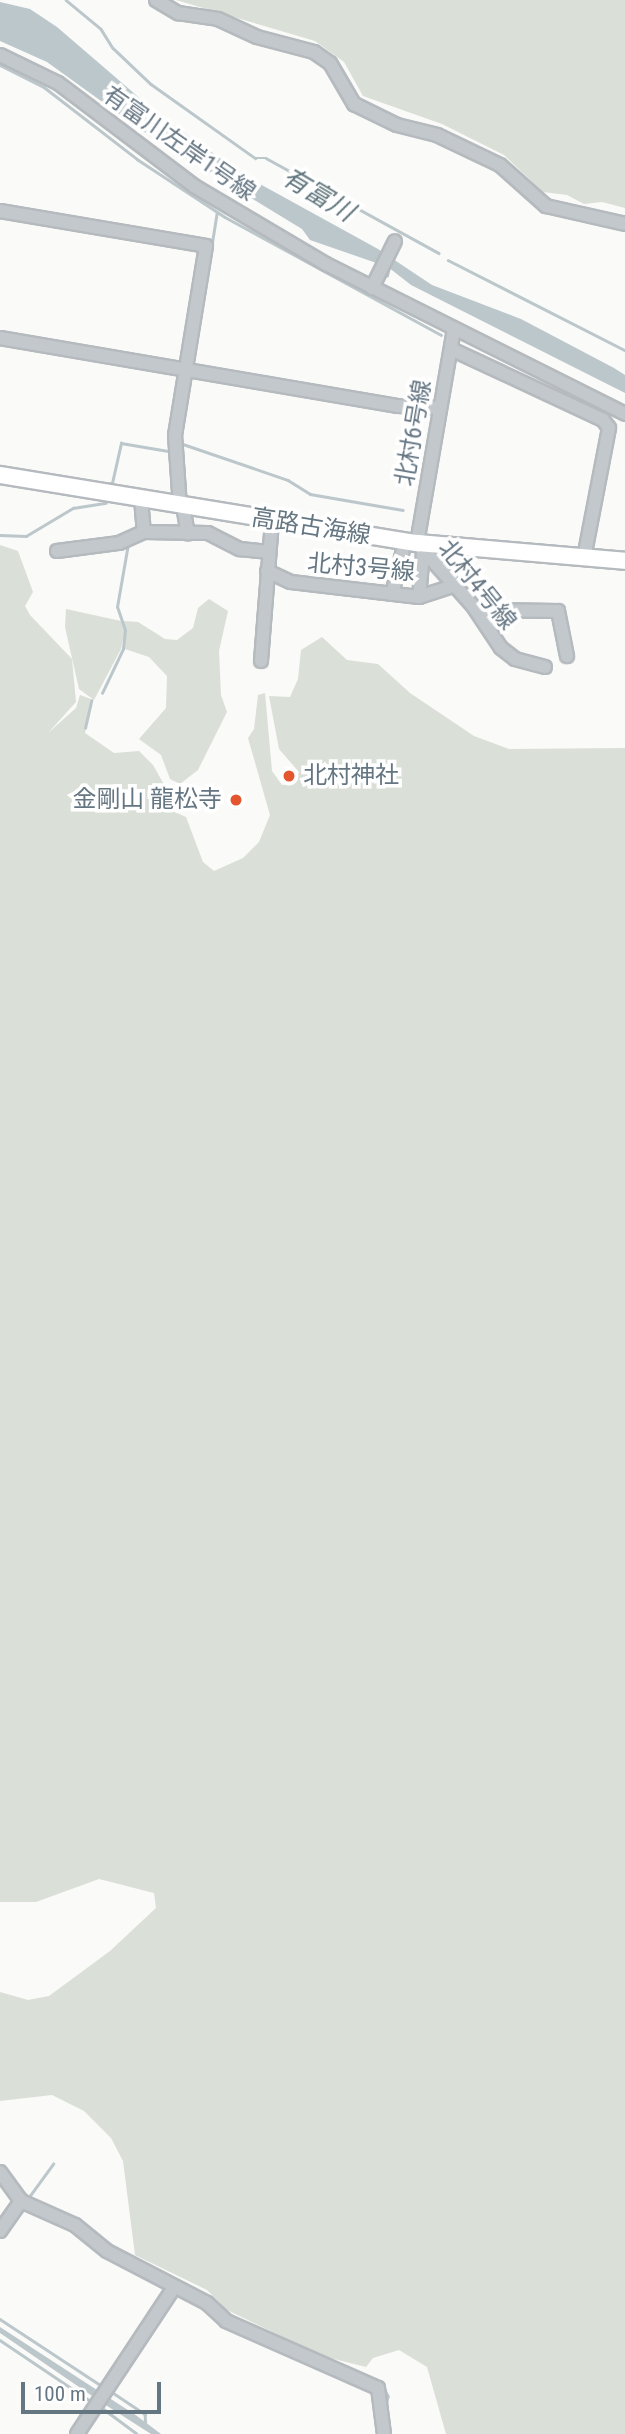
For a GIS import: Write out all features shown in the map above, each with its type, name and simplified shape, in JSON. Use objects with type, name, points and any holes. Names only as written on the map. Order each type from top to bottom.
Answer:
[{"type":"main road","name":"高路古海線","points":[[0,475],[415,546],[625,561]]},
{"type":"street","points":[[156,0],[178,13],[218,19],[257,37],[314,52],[330,63],[354,104],[500,165],[546,206],[625,224]]},
{"type":"street","name":"有富川左岸1号線","points":[[0,55],[58,83],[194,186],[454,329]]},
{"type":"street","points":[[0,211],[206,246],[175,435],[181,506],[188,534]]},
{"type":"street","points":[[373,285],[394,244]]},
{"type":"street","points":[[454,329],[625,414]]},
{"type":"street","name":"北村6号線","points":[[415,546],[454,329]]},
{"type":"street","points":[[0,338],[186,370],[439,408]]},
{"type":"street","points":[[451,349],[603,420],[609,428],[584,558]]},
{"type":"street","points":[[141,499],[144,532]]},
{"type":"street","points":[[261,661],[272,521]]},
{"type":"street","points":[[57,551],[119,543],[144,532],[208,533],[240,550],[269,552]]},
{"type":"street","points":[[392,594],[415,546]]},
{"type":"street","points":[[415,546],[419,597]]},
{"type":"street","name":"北村4号線","points":[[415,546],[476,610],[501,648],[515,659],[545,667]]},
{"type":"street","name":"北村3号線","points":[[267,571],[290,582],[419,597],[453,586]]},
{"type":"street","points":[[476,610],[558,611],[567,656]]},
{"type":"street","points":[[0,2172],[21,2201],[75,2225],[107,2251],[173,2289],[207,2303],[226,2321],[378,2388],[384,2434]]},
{"type":"street","points":[[0,2231],[21,2201]]},
{"type":"street","points":[[77,2434],[173,2289]]},
{"type":"shaded area","points":[[176,0],[625,0],[625,208],[602,202],[584,204],[567,195],[543,192],[504,155],[442,124],[363,96],[344,62],[315,41]]},
{"type":"shaded area","points":[[0,2],[30,9],[57,27],[164,119],[249,178],[378,249],[432,285],[521,319],[614,368],[625,375],[625,393],[411,285],[388,267],[310,240],[302,229],[151,137],[47,62],[0,41]]},
{"type":"shaded area","points":[[0,545],[18,551],[33,592],[25,606],[30,615],[72,659],[76,702],[48,733],[76,708],[80,695],[91,699],[85,733],[114,753],[139,751],[153,765],[166,788],[156,804],[186,817],[203,862],[214,871],[243,858],[259,842],[270,815],[248,738],[254,729],[258,695],[265,693],[272,771],[282,785],[295,783],[299,772],[279,749],[269,696],[290,697],[298,679],[301,650],[322,637],[347,660],[378,664],[410,693],[474,736],[509,749],[625,748],[625,2434],[446,2434],[427,2367],[399,2350],[373,2358],[366,2367],[322,2356],[227,2310],[207,2290],[135,2255],[123,2161],[111,2138],[84,2111],[52,2095],[0,2101],[0,1992],[28,2000],[49,1996],[110,1951],[156,1908],[154,1893],[99,1879],[36,1902],[0,1902]]},
{"type":"shaded area","points":[[209,599],[228,611],[219,651],[221,695],[227,712],[198,770],[180,784],[170,779],[161,755],[139,739],[166,708],[167,676],[149,657],[125,649],[124,621],[138,622],[165,639],[177,640],[193,628],[198,608]]},
{"type":"shaded area","points":[[66,609],[121,621],[125,630],[121,649],[94,700],[79,689],[65,627]]},
{"type":"shaded area","points":[[0,2327],[161,2434],[151,2434],[101,2402],[0,2333]]},
{"type":"waterway","name":"有富川","points":[[66,0],[101,29],[113,48],[151,84],[255,158],[266,158],[439,253]]},
{"type":"waterway","points":[[262,33],[283,38]]},
{"type":"waterway","points":[[336,61],[343,74]]},
{"type":"waterway","points":[[0,65],[44,87],[137,159],[225,217],[441,335]]},
{"type":"waterway","points":[[390,115],[407,121]]},
{"type":"waterway","points":[[547,200],[575,207]]},
{"type":"waterway","points":[[591,210],[625,217]]},
{"type":"waterway","points":[[211,249],[217,212]]},
{"type":"waterway","points":[[448,260],[625,350]]},
{"type":"waterway","points":[[387,276],[389,266]]},
{"type":"waterway","points":[[106,484],[112,483],[121,443],[169,451]]},
{"type":"waterway","points":[[180,443],[288,480],[310,494],[403,510]]},
{"type":"waterway","points":[[0,535],[26,536],[73,508],[106,503]]},
{"type":"waterway","points":[[102,693],[123,649],[125,630],[117,607],[128,544]]},
{"type":"waterway","points":[[85,728],[91,701]]},
{"type":"waterway","points":[[29,2197],[53,2164]]},
{"type":"waterway","points":[[0,2319],[102,2386]]},
{"type":"waterway","points":[[0,2340],[92,2402]]},
{"type":"waterway","points":[[384,2388],[388,2396],[386,2407]]},
{"type":"waterway","points":[[112,2392],[145,2414],[146,2427]]},
{"type":"waterway","points":[[101,2407],[136,2433]]},
{"type":"place","name":"北村神社","points":[[289,776]]},
{"type":"place","name":"金剛山 龍松寺","points":[[236,800]]}]
